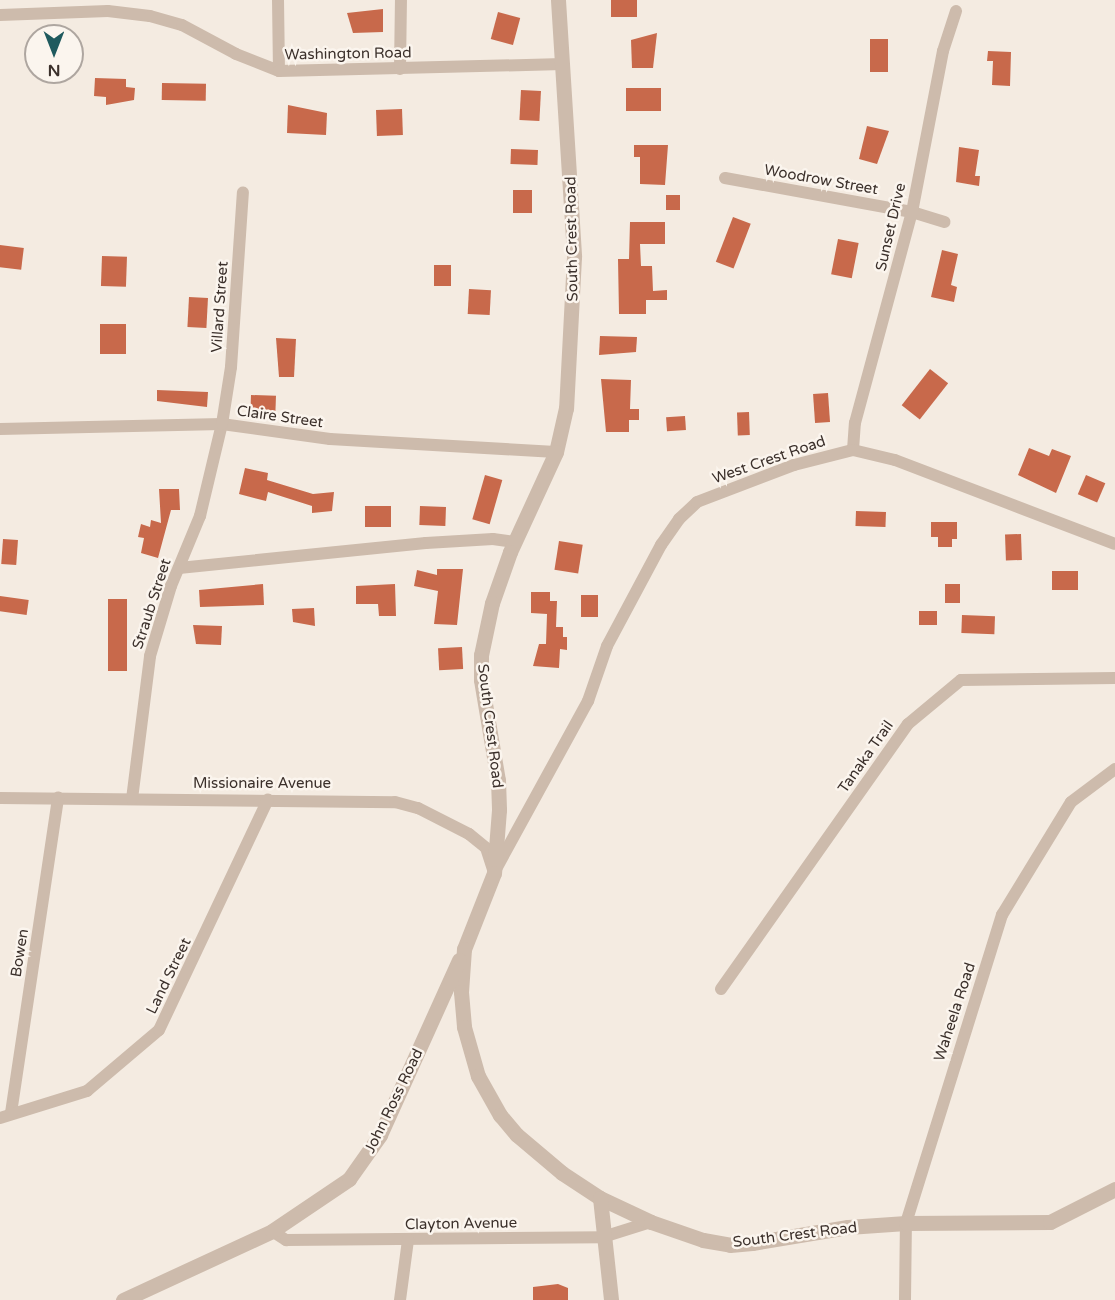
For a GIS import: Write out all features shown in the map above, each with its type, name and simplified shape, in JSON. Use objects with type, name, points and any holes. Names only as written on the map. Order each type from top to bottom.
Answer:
[{"type":"street","points":[[278,0],[279,71]]},
{"type":"street","points":[[400,69],[401,0]]},
{"type":"street","name":"South Crest Road","points":[[558,0],[564,64],[573,306],[566,408],[556,452],[515,542],[492,603],[481,655],[481,680],[498,780],[494,873],[464,948],[461,992],[464,1027],[478,1076],[517,1135],[562,1173],[600,1198],[651,1222],[730,1245],[848,1227],[906,1223],[1050,1222],[1115,1189]]},
{"type":"street","name":"Washington Road","points":[[0,15],[108,11],[150,16],[182,25],[236,54],[279,71],[564,64]]},
{"type":"street","name":"Sunset Drive","points":[[853,450],[861,398],[912,212],[943,51],[956,11]]},
{"type":"street","name":"Woodrow Street","points":[[725,178],[912,212],[945,222]]},
{"type":"street","name":"Villard Street","points":[[222,424],[231,367],[243,192]]},
{"type":"street","name":"Claire Street","points":[[0,429],[222,424],[330,439],[556,452]]},
{"type":"street","name":"Straub Street","points":[[132,799],[150,656],[179,568],[200,516],[222,424]]},
{"type":"street","name":"West Crest Road","points":[[494,873],[588,701],[607,646],[679,519],[697,502],[720,491],[794,465],[853,450],[895,460],[1115,544]]},
{"type":"street","points":[[179,568],[437,542],[515,542]]},
{"type":"street","name":"Tanaka Trail","points":[[721,989],[909,724],[961,680],[1115,678]]},
{"type":"street","name":"Waheela Road","points":[[905,1300],[906,1223],[1002,915],[1071,802],[1115,770]]},
{"type":"street","name":"Bowen","points":[[6,1115],[58,797]]},
{"type":"street","name":"Missionaire Avenue","points":[[0,798],[353,800],[418,807],[486,848],[494,873]]},
{"type":"street","name":"Land Street","points":[[6,1115],[87,1091],[159,1030],[268,799]]},
{"type":"street","name":"John Ross Road","points":[[123,1300],[272,1231],[330,1196],[363,1162],[380,1135],[464,948]]},
{"type":"street","points":[[600,1198],[611,1300]]},
{"type":"street","name":"Clayton Avenue","points":[[272,1231],[286,1240],[603,1237],[651,1222]]},
{"type":"street","points":[[400,1300],[408,1240]]},
{"type":"building","points":[[611,0],[637,0],[637,17],[611,17]]},
{"type":"building","points":[[383,9],[383,32],[353,33],[347,13]]},
{"type":"building","points":[[498,12],[520,18],[513,45],[491,39]]},
{"type":"building","points":[[657,33],[653,68],[632,68],[631,40]]},
{"type":"building","points":[[870,39],[888,39],[888,72],[870,72]]},
{"type":"building","points":[[988,51],[1011,52],[1010,86],[992,85],[993,61],[987,61]]},
{"type":"building","points":[[95,78],[126,79],[126,87],[135,88],[134,100],[106,105],[106,97],[94,96]]},
{"type":"building","points":[[162,83],[206,84],[206,101],[162,100]]},
{"type":"building","points":[[626,88],[661,88],[661,111],[626,111]]},
{"type":"building","points":[[521,90],[541,91],[539,121],[519,120]]},
{"type":"building","points":[[288,105],[327,113],[326,135],[287,133]]},
{"type":"building","points":[[402,109],[403,135],[377,136],[376,110]]},
{"type":"building","points":[[867,126],[889,131],[877,164],[859,159]]},
{"type":"building","points":[[634,145],[668,145],[665,185],[640,184],[640,157],[634,157]]},
{"type":"building","points":[[959,147],[979,150],[975,176],[980,176],[979,186],[956,182]]},
{"type":"building","points":[[511,149],[538,150],[537,165],[510,164]]},
{"type":"building","points":[[513,190],[532,190],[532,213],[513,213]]},
{"type":"building","points":[[666,195],[680,195],[680,210],[666,210]]},
{"type":"building","points":[[733,217],[751,224],[734,269],[716,262]]},
{"type":"building","points":[[630,222],[665,222],[665,244],[640,244],[641,266],[652,266],[653,291],[667,290],[667,300],[646,300],[646,314],[619,314],[618,259],[629,259]]},
{"type":"building","points":[[838,239],[859,243],[852,278],[831,274]]},
{"type":"building","points":[[0,245],[24,248],[21,270],[0,267]]},
{"type":"building","points":[[942,250],[958,254],[951,285],[957,287],[954,302],[931,297]]},
{"type":"building","points":[[102,256],[127,257],[126,287],[101,286]]},
{"type":"building","points":[[434,265],[451,265],[451,286],[434,286]]},
{"type":"building","points":[[469,289],[491,290],[490,315],[468,314]]},
{"type":"building","points":[[189,297],[208,298],[206,328],[187,327]]},
{"type":"building","points":[[100,324],[126,324],[126,354],[100,354]]},
{"type":"building","points":[[600,336],[637,337],[636,352],[599,355]]},
{"type":"building","points":[[276,338],[296,339],[294,377],[279,377]]},
{"type":"building","points":[[930,369],[948,383],[920,419],[902,405]]},
{"type":"building","points":[[601,379],[631,380],[630,409],[639,409],[639,420],[629,420],[629,432],[606,432]]},
{"type":"building","points":[[157,390],[208,392],[207,407],[157,401]]},
{"type":"building","points":[[828,393],[830,422],[815,423],[813,394]]},
{"type":"building","points":[[251,395],[276,396],[275,413],[250,412]]},
{"type":"building","points":[[737,412],[749,412],[750,435],[738,435]]},
{"type":"building","points":[[685,416],[686,430],[667,431],[666,417]]},
{"type":"building","points":[[1029,448],[1049,456],[1052,449],[1071,456],[1056,493],[1018,475]]},
{"type":"building","points":[[245,468],[268,473],[267,480],[313,494],[334,492],[332,511],[312,513],[312,506],[268,492],[266,501],[239,494]]},
{"type":"building","points":[[485,475],[502,480],[490,524],[472,519]]},
{"type":"building","points":[[1086,475],[1105,483],[1097,503],[1078,494]]},
{"type":"building","points":[[159,489],[179,489],[180,510],[171,510],[158,558],[141,553],[144,538],[138,537],[141,524],[150,527],[151,520],[161,523]]},
{"type":"building","points":[[365,506],[391,506],[391,527],[365,527]]},
{"type":"building","points":[[420,506],[446,507],[445,526],[419,525]]},
{"type":"building","points":[[856,511],[886,512],[885,527],[855,526]]},
{"type":"building","points":[[931,522],[957,522],[957,539],[952,539],[952,547],[938,547],[938,537],[931,537]]},
{"type":"building","points":[[1021,534],[1022,560],[1006,561],[1005,535]]},
{"type":"building","points":[[3,539],[18,540],[16,565],[1,564]]},
{"type":"building","points":[[559,541],[583,545],[578,573],[554,570]]},
{"type":"building","points":[[437,569],[463,569],[457,625],[434,624],[438,591],[414,586],[417,570],[437,575]]},
{"type":"building","points":[[1052,571],[1078,571],[1078,590],[1052,590]]},
{"type":"building","points":[[263,584],[264,605],[200,607],[199,590]]},
{"type":"building","points":[[395,584],[396,616],[379,616],[378,604],[356,604],[356,586]]},
{"type":"building","points":[[945,584],[960,584],[960,603],[945,603]]},
{"type":"building","points":[[531,592],[550,592],[550,601],[557,601],[556,627],[563,627],[563,637],[567,637],[567,650],[560,649],[559,668],[533,666],[539,644],[546,644],[547,614],[531,613]]},
{"type":"building","points":[[581,595],[598,595],[598,617],[581,617]]},
{"type":"building","points":[[0,596],[29,600],[27,615],[0,611]]},
{"type":"building","points":[[108,599],[127,599],[127,671],[108,671]]},
{"type":"building","points":[[314,608],[315,626],[293,622],[292,609]]},
{"type":"building","points":[[919,611],[937,611],[937,625],[919,625]]},
{"type":"building","points":[[962,615],[995,616],[994,634],[961,633]]},
{"type":"building","points":[[193,625],[222,626],[221,645],[196,644]]},
{"type":"building","points":[[462,647],[463,669],[439,670],[438,648]]},
{"type":"building","points":[[558,1284],[568,1288],[568,1300],[533,1300],[533,1287]]}]
